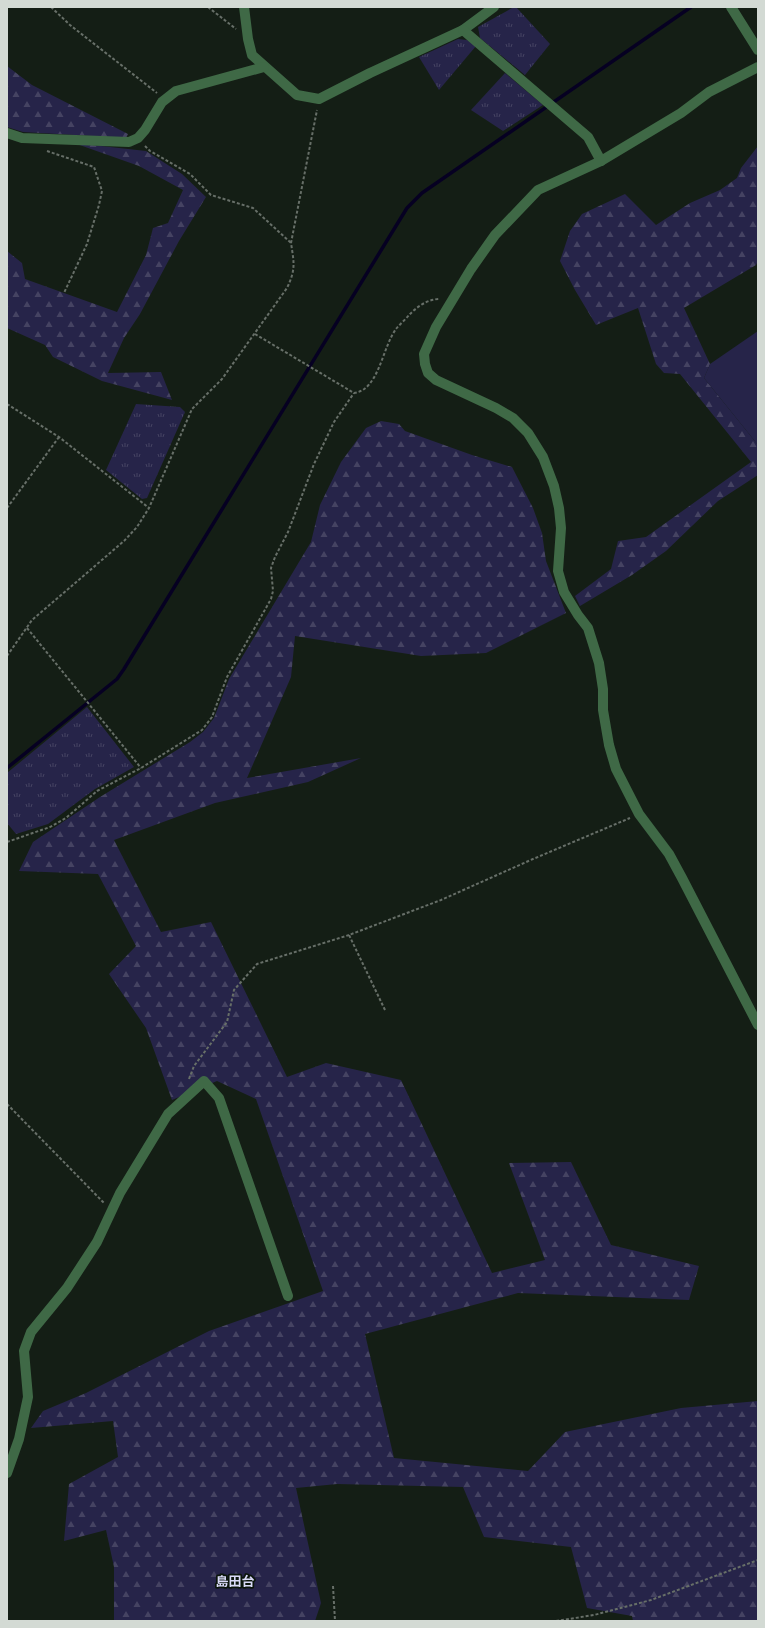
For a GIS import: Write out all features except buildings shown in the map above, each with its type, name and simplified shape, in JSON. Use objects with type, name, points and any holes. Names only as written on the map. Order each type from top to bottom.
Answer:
[{"type":"street","points":[[244,7],[248,39],[252,55],[297,95],[319,99],[370,73],[463,30],[494,7]]},
{"type":"street","points":[[731,7],[758,50]]},
{"type":"street","points":[[463,30],[588,137],[601,161]]},
{"type":"street","points":[[7,133],[22,138],[129,142],[138,138],[166,99],[176,91],[264,67]]},
{"type":"street","points":[[758,67],[709,92],[674,117],[601,161],[538,190],[495,235],[453,298],[436,327],[424,354],[428,373],[436,380],[496,408],[513,418],[528,433],[543,457],[554,486],[559,508],[561,528],[558,571],[564,592],[588,628],[599,663],[603,689],[603,710],[609,745],[616,769],[639,814],[669,854],[758,1024]]},
{"type":"street","points":[[7,1473],[19,1439],[28,1397],[24,1352],[31,1332],[67,1288],[97,1242],[120,1193],[168,1114],[204,1081],[219,1098],[288,1296]]},
{"type":"path","points":[[51,7],[70,25],[166,99]]},
{"type":"path","points":[[208,7],[248,39]]},
{"type":"path","points":[[7,656],[32,620],[124,541],[137,527],[149,508],[192,409],[222,379],[287,288],[294,274],[291,243],[319,99]]},
{"type":"path","points":[[138,138],[150,151],[190,174],[211,195],[253,208],[291,243]]},
{"type":"path","points":[[41,149],[94,168],[102,191],[87,244],[64,293]]},
{"type":"path","points":[[255,334],[354,393],[361,392],[376,376],[384,352],[396,330],[416,308],[424,303],[436,299],[453,298]]},
{"type":"path","points":[[7,842],[50,827],[66,818],[97,791],[141,768],[189,740],[202,730],[212,717],[227,677],[271,599],[273,591],[271,568],[288,532],[314,464],[334,422],[354,393]]},
{"type":"path","points":[[7,404],[59,437],[149,508]]},
{"type":"path","points":[[7,508],[59,437]]},
{"type":"path","points":[[27,628],[141,768]]},
{"type":"path","points":[[186,1085],[194,1066],[227,1022],[234,990],[257,964],[349,935],[441,900],[639,814]]},
{"type":"path","points":[[349,935],[385,1010]]},
{"type":"path","points":[[7,1104],[112,1211]]},
{"type":"path","points":[[556,1621],[594,1615],[651,1600],[758,1560]]},
{"type":"path","points":[[333,1586],[335,1621]]},
{"type":"green space","points":[[516,7],[550,44],[525,75],[480,38],[478,27]]},
{"type":"green space","points":[[458,39],[467,40],[476,46],[439,90],[419,57]]},
{"type":"green space","points":[[7,66],[32,85],[128,134],[126,138],[23,132],[7,127]]},
{"type":"green space","points":[[505,73],[543,105],[503,131],[471,110]]},
{"type":"green space","points":[[74,143],[146,151],[182,174],[206,197],[179,241],[140,314],[124,338],[108,373],[161,372],[172,400],[102,381],[53,357],[45,345],[7,328],[7,251],[22,263],[25,279],[117,312],[146,255],[153,228],[168,223],[183,190],[139,166]]},
{"type":"green space","points":[[758,146],[758,261],[756,265],[684,308],[710,364],[704,378],[758,445],[758,475],[718,501],[666,551],[632,575],[580,606],[575,596],[611,569],[618,541],[646,537],[751,462],[680,374],[664,373],[656,364],[638,308],[596,325],[560,261],[570,231],[582,214],[625,194],[656,225],[690,203],[720,190],[737,178],[741,168]]},
{"type":"green space","points":[[758,331],[758,445],[704,378],[710,364]]},
{"type":"green space","points":[[136,404],[180,407],[185,412],[147,498],[142,499],[106,470]]},
{"type":"green space","points":[[381,421],[399,424],[405,431],[472,455],[512,467],[533,508],[542,533],[546,561],[566,613],[486,653],[421,656],[295,636],[291,677],[247,778],[361,758],[308,782],[215,803],[114,840],[161,932],[211,922],[287,1077],[326,1063],[401,1080],[492,1273],[545,1260],[509,1163],[571,1162],[611,1245],[699,1266],[689,1300],[518,1293],[365,1334],[394,1458],[528,1471],[565,1432],[681,1408],[758,1401],[758,1621],[633,1621],[632,1616],[587,1608],[571,1547],[484,1537],[463,1487],[337,1484],[296,1488],[321,1603],[315,1621],[114,1621],[114,1567],[106,1530],[64,1541],[69,1484],[118,1457],[113,1421],[31,1428],[43,1411],[86,1393],[209,1331],[323,1291],[256,1099],[217,1081],[172,1100],[146,1028],[109,974],[136,946],[98,874],[19,871],[33,842],[100,797],[190,742],[203,732],[214,718],[229,679],[311,542],[320,505],[341,462],[366,428]]},
{"type":"green space","points":[[87,707],[134,767],[95,789],[48,824],[16,834],[7,823],[7,773]]},
{"type":"waterway","points":[[7,768],[117,679],[407,208],[422,193],[691,7]]},
{"type":"district","name":"島田台","points":[[235,1581]]}]
